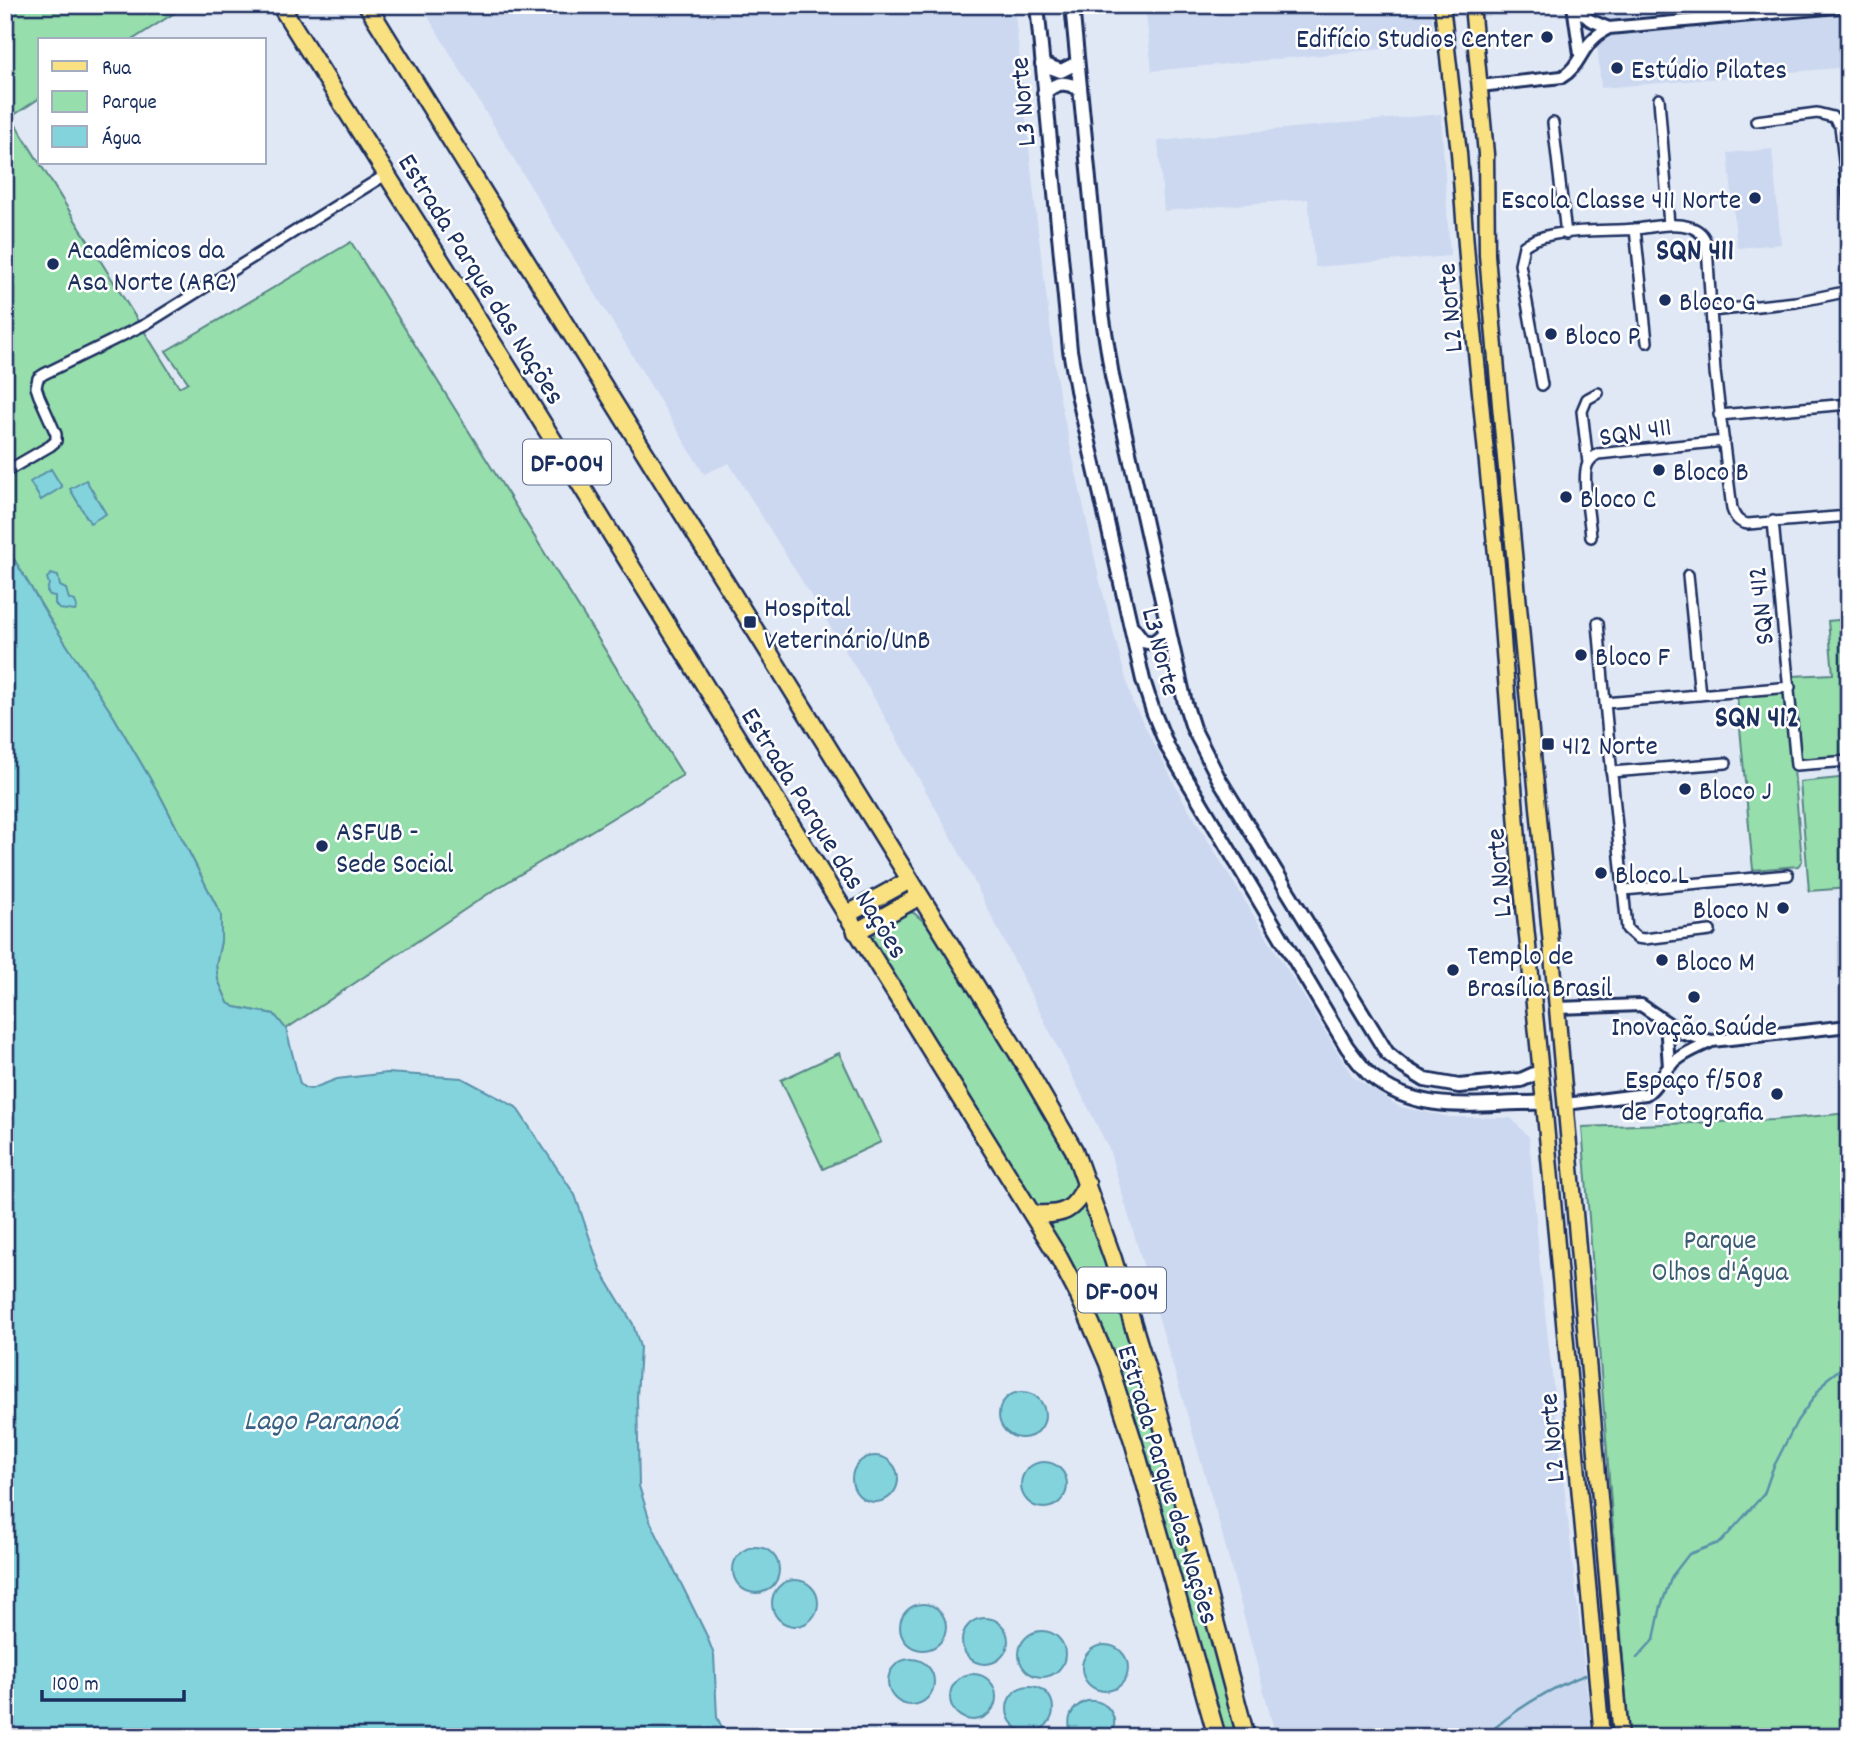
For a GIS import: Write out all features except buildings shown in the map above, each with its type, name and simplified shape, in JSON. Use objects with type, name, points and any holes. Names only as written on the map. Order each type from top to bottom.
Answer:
[{"type":"highway","name":"Estrada Parque das Nações","points":[[280,5],[1058,1256],[1108,1363],[1134,1444],[1217,1737]]},
{"type":"highway","name":"Estrada Parque das Nações","points":[[367,5],[1060,1124],[1087,1183],[1153,1390],[1247,1737]]},
{"type":"highway","points":[[846,915],[910,880]]},
{"type":"highway","points":[[856,932],[920,896]]},
{"type":"highway","points":[[1032,1213],[1055,1215],[1069,1209],[1080,1200],[1087,1183]]},
{"type":"main road","name":"L3 Norte","points":[[1037,5],[1070,350],[1131,625],[1153,711],[1168,748],[1347,1047],[1370,1075],[1394,1091],[1440,1105],[1545,1103]]},
{"type":"main road","name":"L3 Norte","points":[[1072,5],[1102,313],[1112,376],[1166,622],[1193,728],[1206,755],[1387,1053],[1425,1080],[1450,1085],[1521,1080],[1541,1071]]},
{"type":"main road","name":"L2 Norte","points":[[1442,5],[1460,153],[1520,867],[1545,1103],[1602,1737]]},
{"type":"main road","name":"L2 Norte","points":[[1472,5],[1486,154],[1487,255],[1566,1104],[1621,1737]]},
{"type":"main road","points":[[1042,64],[1060,71],[1077,63]]},
{"type":"main road","points":[[1044,93],[1059,83],[1070,84],[1079,89]]},
{"type":"main road","points":[[1460,153],[1476,156],[1486,154]]},
{"type":"main road","points":[[1490,492],[1494,490],[1508,497]]},
{"type":"main road","points":[[1131,625],[1143,641],[1153,643],[1163,635],[1166,622]]},
{"type":"main road","points":[[1529,943],[1536,940],[1550,942]]},
{"type":"street","points":[[1573,5],[1580,54]]},
{"type":"street","points":[[1573,5],[1590,20],[1609,28],[1849,6]]},
{"type":"street","points":[[1480,86],[1557,79],[1570,72],[1591,40],[1609,28]]},
{"type":"street","points":[[1659,99],[1669,225]]},
{"type":"street","points":[[1756,121],[1817,113],[1833,117],[1840,126],[1849,208]]},
{"type":"street","points":[[1553,123],[1566,233]]},
{"type":"street","points":[[5,472],[56,441],[56,434],[36,387],[38,378],[44,373],[146,324],[387,174]]},
{"type":"street","points":[[1542,385],[1520,264],[1524,246],[1530,241],[1566,233],[1669,225],[1690,227],[1703,235],[1707,246],[1719,415],[1735,516],[1743,523],[1849,516]]},
{"type":"street","points":[[1635,229],[1647,342]]},
{"type":"street","points":[[1711,311],[1796,302],[1849,291]]},
{"type":"street","points":[[1588,463],[1582,411],[1587,400],[1598,393]]},
{"type":"street","points":[[1719,415],[1849,404]]},
{"type":"street","name":"SQN 411","points":[[1591,537],[1586,474],[1588,463],[1598,454],[1724,441]]},
{"type":"street","name":"SQN 412","points":[[1773,521],[1796,765],[1849,761]]},
{"type":"street","points":[[1689,575],[1700,695]]},
{"type":"street","points":[[1598,623],[1627,929],[1637,938],[1710,931]]},
{"type":"street","points":[[1605,704],[1790,687]]},
{"type":"street","points":[[1611,772],[1726,763]]},
{"type":"street","points":[[1623,890],[1788,875]]},
{"type":"street","points":[[1557,1008],[1642,1005],[1684,1034],[1712,1041],[1849,1026]]},
{"type":"street","points":[[1665,1022],[1669,1067]]},
{"type":"street","points":[[1566,1104],[1640,1097],[1652,1090],[1669,1067],[1712,1041]]},
{"type":"shaded area","points":[[421,5],[1014,5],[1036,214],[1059,395],[1101,586],[1132,701],[1182,798],[1353,1077],[1400,1107],[1450,1117],[1511,1118],[1529,1137],[1540,1267],[1592,1737],[1276,1737],[1220,1526],[1109,1149],[952,838],[873,696],[729,463],[704,474]]},
{"type":"shaded area","points":[[1145,5],[1431,5],[1434,44],[1152,71]]},
{"type":"shaded area","points":[[1593,5],[1775,5],[1607,21],[1595,18]]},
{"type":"shaded area","points":[[1849,14],[1849,67],[1601,88],[1597,41],[1609,36]]},
{"type":"shaded area","points":[[1441,114],[1450,256],[1315,267],[1308,199],[1164,211],[1158,141]]},
{"type":"shaded area","name":"Escola Classe 411 Norte","points":[[1772,149],[1781,244],[1737,248],[1728,153]]},
{"type":"green space","points":[[5,5],[187,5],[135,38],[38,38],[38,99],[11,117],[179,387],[188,382],[166,351],[351,242],[683,775],[488,894],[286,1029],[274,1014],[235,1007],[228,1003],[218,980],[216,965],[221,941],[221,915],[162,799],[114,717],[49,618],[5,544]]},
{"type":"green space","points":[[1848,619],[1849,757],[1800,761],[1793,676],[1833,674],[1828,621]]},
{"type":"green space","points":[[1787,691],[1802,861],[1798,866],[1753,870],[1737,695]]},
{"type":"green space","points":[[1849,777],[1849,888],[1809,891],[1800,782]]},
{"type":"green space","points":[[907,912],[914,913],[930,927],[1022,1076],[1073,1168],[1077,1187],[1064,1206],[1041,1207],[1034,1203],[872,943],[875,931]]},
{"type":"green space","points":[[839,1053],[881,1142],[823,1169],[781,1080]]},
{"type":"green space","name":"Parque Olhos d'Água","points":[[1849,1113],[1849,1737],[1629,1737],[1582,1127],[1774,1120]]},
{"type":"green space","points":[[1087,1204],[1127,1333],[1240,1737],[1225,1737],[1146,1451],[1123,1380],[1094,1314],[1048,1227]]},
{"type":"water","points":[[51,469],[62,487],[41,500],[30,482]]},
{"type":"water","points":[[86,480],[106,514],[90,523],[70,489]]},
{"type":"water","name":"Lago Paranoá","points":[[5,544],[49,618],[114,717],[162,799],[221,915],[221,941],[216,965],[218,980],[228,1003],[235,1007],[274,1014],[286,1029],[300,1084],[305,1088],[311,1089],[337,1079],[387,1073],[462,1078],[516,1107],[575,1195],[601,1271],[633,1324],[640,1347],[637,1397],[639,1486],[650,1521],[714,1655],[717,1717],[723,1730],[733,1737],[5,1737]]},
{"type":"water","points":[[51,574],[58,576],[60,586],[66,589],[69,599],[75,601],[75,611],[59,609],[55,604],[55,596],[47,591],[47,578]]},
{"type":"water","points":[[1022,1392],[1038,1399],[1045,1415],[1038,1431],[1022,1438],[1006,1431],[999,1415],[1006,1399]]},
{"type":"water","points":[[875,1456],[891,1463],[898,1479],[891,1495],[875,1502],[859,1495],[852,1479],[859,1463]]},
{"type":"water","points":[[1044,1462],[1060,1469],[1067,1485],[1060,1501],[1044,1508],[1028,1501],[1021,1485],[1028,1469]]},
{"type":"water","points":[[756,1547],[772,1554],[779,1570],[772,1586],[756,1593],[740,1586],[733,1570],[740,1554]]},
{"type":"water","points":[[795,1580],[811,1587],[818,1603],[811,1619],[795,1626],[779,1619],[772,1603],[779,1587]]},
{"type":"water","points":[[923,1604],[939,1611],[946,1627],[939,1643],[923,1650],[907,1643],[900,1627],[907,1611]]},
{"type":"water","points":[[985,1618],[1001,1625],[1008,1641],[1001,1657],[985,1664],[969,1657],[962,1641],[969,1625]]},
{"type":"water","points":[[1042,1631],[1058,1638],[1065,1654],[1058,1670],[1042,1677],[1026,1670],[1019,1654],[1026,1638]]},
{"type":"water","points":[[1105,1645],[1121,1652],[1128,1668],[1121,1684],[1105,1691],[1089,1684],[1082,1668],[1089,1652]]},
{"type":"water","points":[[911,1659],[927,1666],[934,1682],[927,1698],[911,1705],[895,1698],[888,1682],[895,1666]]},
{"type":"water","points":[[973,1674],[989,1681],[996,1697],[989,1713],[973,1720],[957,1713],[950,1697],[957,1681]]},
{"type":"water","points":[[1030,1686],[1046,1693],[1053,1709],[1046,1725],[1030,1732],[1014,1725],[1007,1709],[1014,1693]]},
{"type":"water","points":[[1087,1701],[1101,1703],[1110,1711],[1114,1723],[1110,1737],[1073,1737],[1069,1720],[1073,1711]]},
{"type":"waterway","points":[[1637,1658],[1654,1639],[1661,1606],[1672,1576],[1689,1554],[1721,1542],[1764,1494],[1773,1468],[1797,1421],[1827,1379],[1849,1362]]},
{"type":"waterway","points":[[1485,1737],[1532,1701],[1585,1675]]},
{"type":"place","name":"Edifício Studios Center","points":[[1547,37]]},
{"type":"place","name":"Estúdio Pilates","points":[[1617,68]]},
{"type":"place","name":"Escola Classe 411 Norte","points":[[1755,198]]},
{"type":"place","name":"Acadêmicos da Asa Norte (ARC)","points":[[53,264]]},
{"type":"place","name":"Bloco G","points":[[1665,300]]},
{"type":"place","name":"Bloco P","points":[[1551,334]]},
{"type":"place","name":"Bloco B","points":[[1659,470]]},
{"type":"place","name":"Bloco C","points":[[1566,497]]},
{"type":"place","name":"Hospital Veterinário/UnB","points":[[750,622]]},
{"type":"place","name":"Bloco F","points":[[1581,655]]},
{"type":"place","name":"412 Norte","points":[[1548,744]]},
{"type":"place","name":"Bloco J","points":[[1685,789]]},
{"type":"place","name":"ASFUB - Sede Social","points":[[322,846]]},
{"type":"place","name":"Bloco L","points":[[1601,873]]},
{"type":"place","name":"Bloco N","points":[[1783,908]]},
{"type":"place","name":"Bloco M","points":[[1662,960]]},
{"type":"place","name":"Templo de Brasília Brasil","points":[[1453,970]]},
{"type":"place","name":"Inovação Saúde","points":[[1694,997]]},
{"type":"place","name":"Espaço f/508 de Fotografia","points":[[1777,1094]]},
{"type":"district","name":"SQN 411","points":[[1695,249]]},
{"type":"district","name":"SQN 412","points":[[1757,716]]}]
